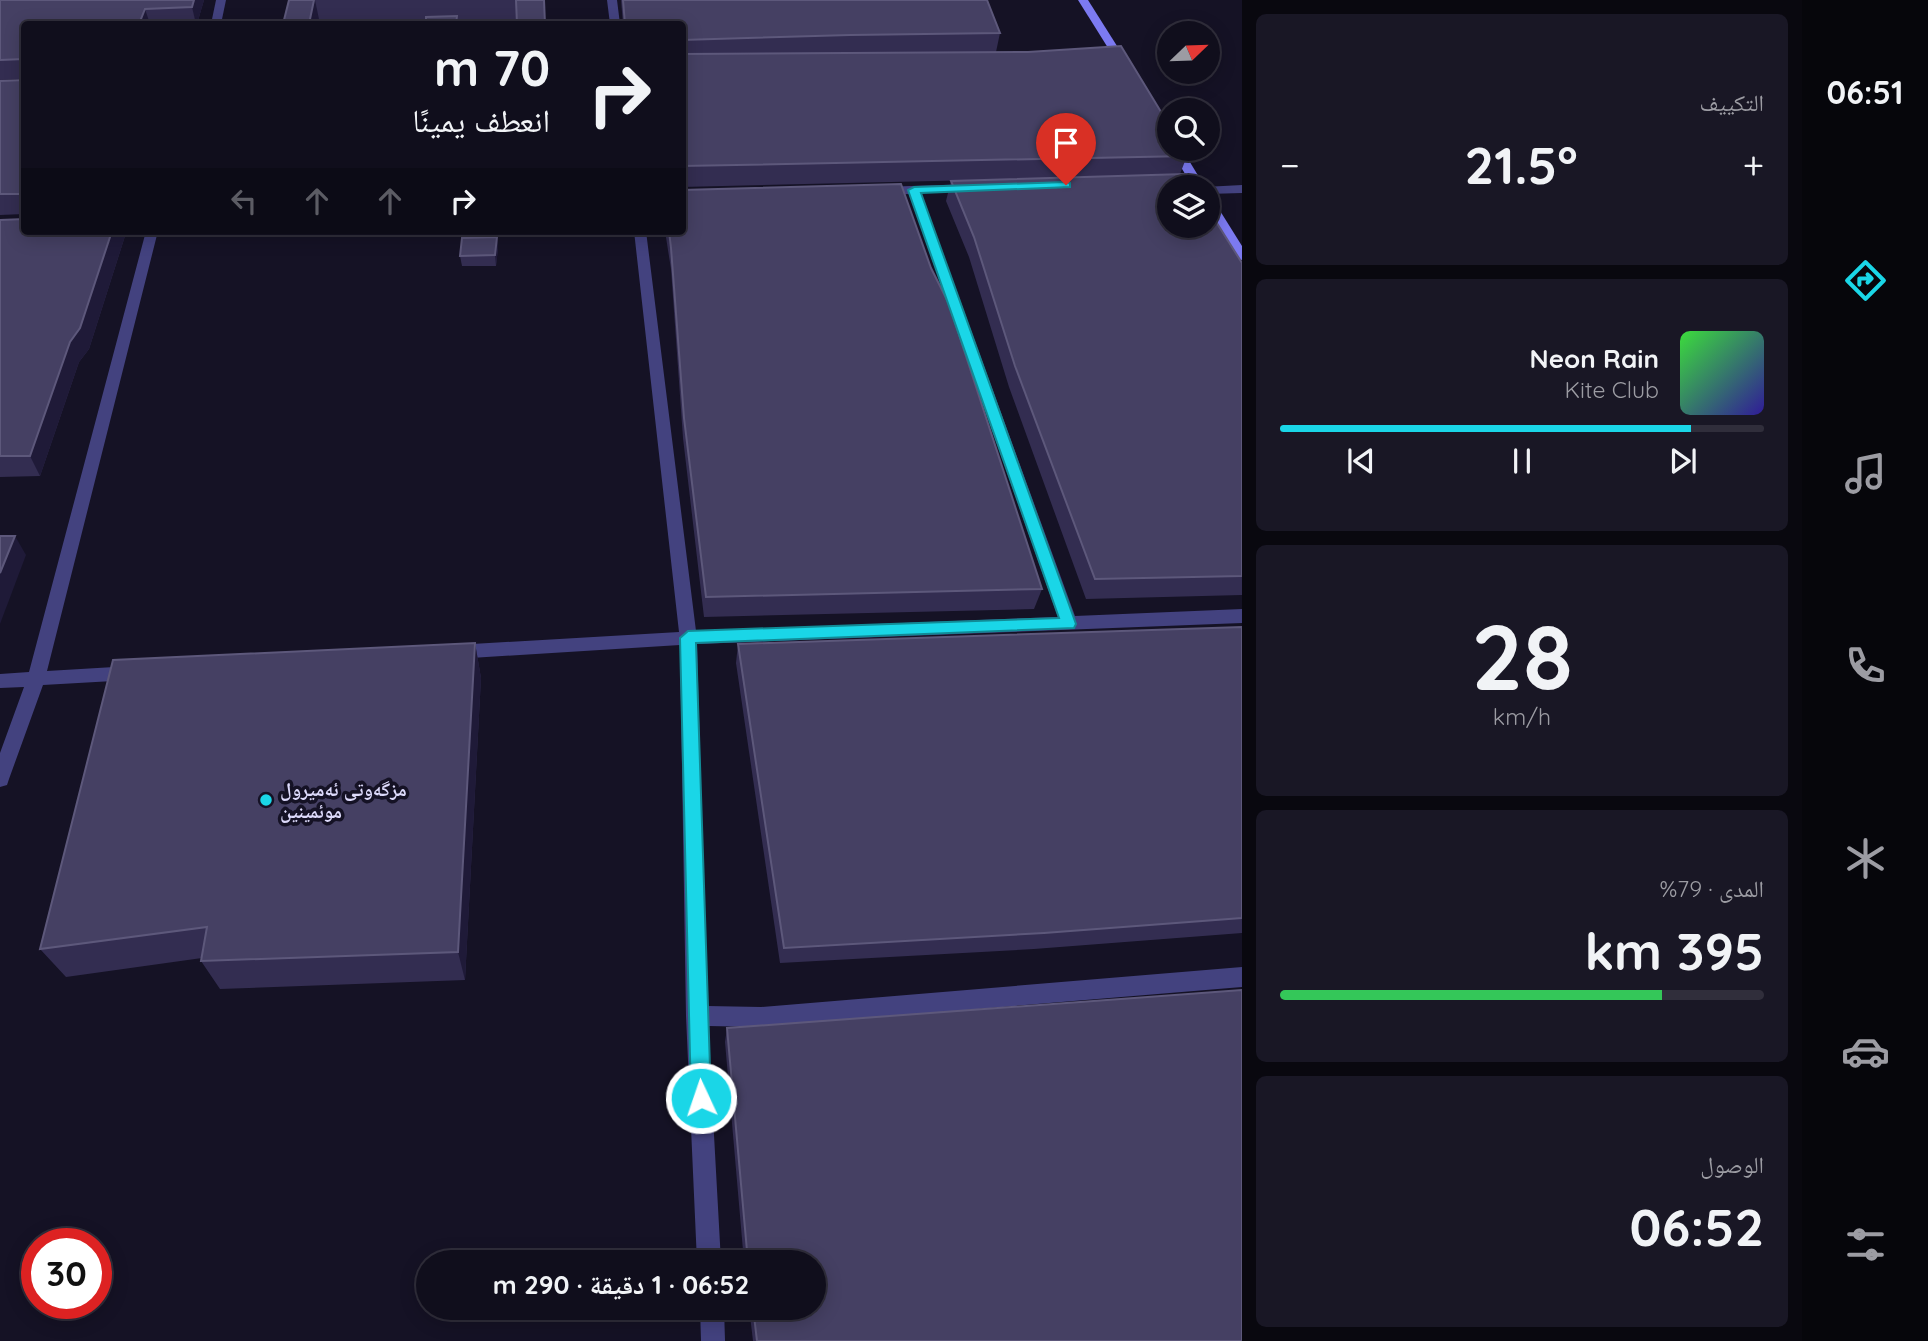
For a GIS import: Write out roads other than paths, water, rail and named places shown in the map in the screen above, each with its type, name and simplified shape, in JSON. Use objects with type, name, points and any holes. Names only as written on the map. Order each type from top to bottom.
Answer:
[{"type":"street","points":[[217,21],[221,0]]},
{"type":"street","points":[[612,0],[615,21]]},
{"type":"street","points":[[1083,0],[1111,53],[1129,74]]},
{"type":"street","points":[[873,191],[987,188]]},
{"type":"street","points":[[1220,190],[1242,189]]},
{"type":"street","points":[[914,190],[1069,624]]},
{"type":"street","points":[[1220,220],[1242,256]]},
{"type":"street","points":[[0,779],[36,679],[151,235]]},
{"type":"street","points":[[640,235],[688,638],[697,1016],[708,1250]]},
{"type":"street","points":[[438,654],[688,638],[1242,616]]},
{"type":"street","points":[[0,681],[147,672]]},
{"type":"street","points":[[697,1016],[761,1017],[1242,977]]},
{"type":"street","points":[[712,1320],[713,1341]]},
{"type":"place","name":"مزگەوتی ئەمیرول موئمینین","points":[[266,800]]}]
